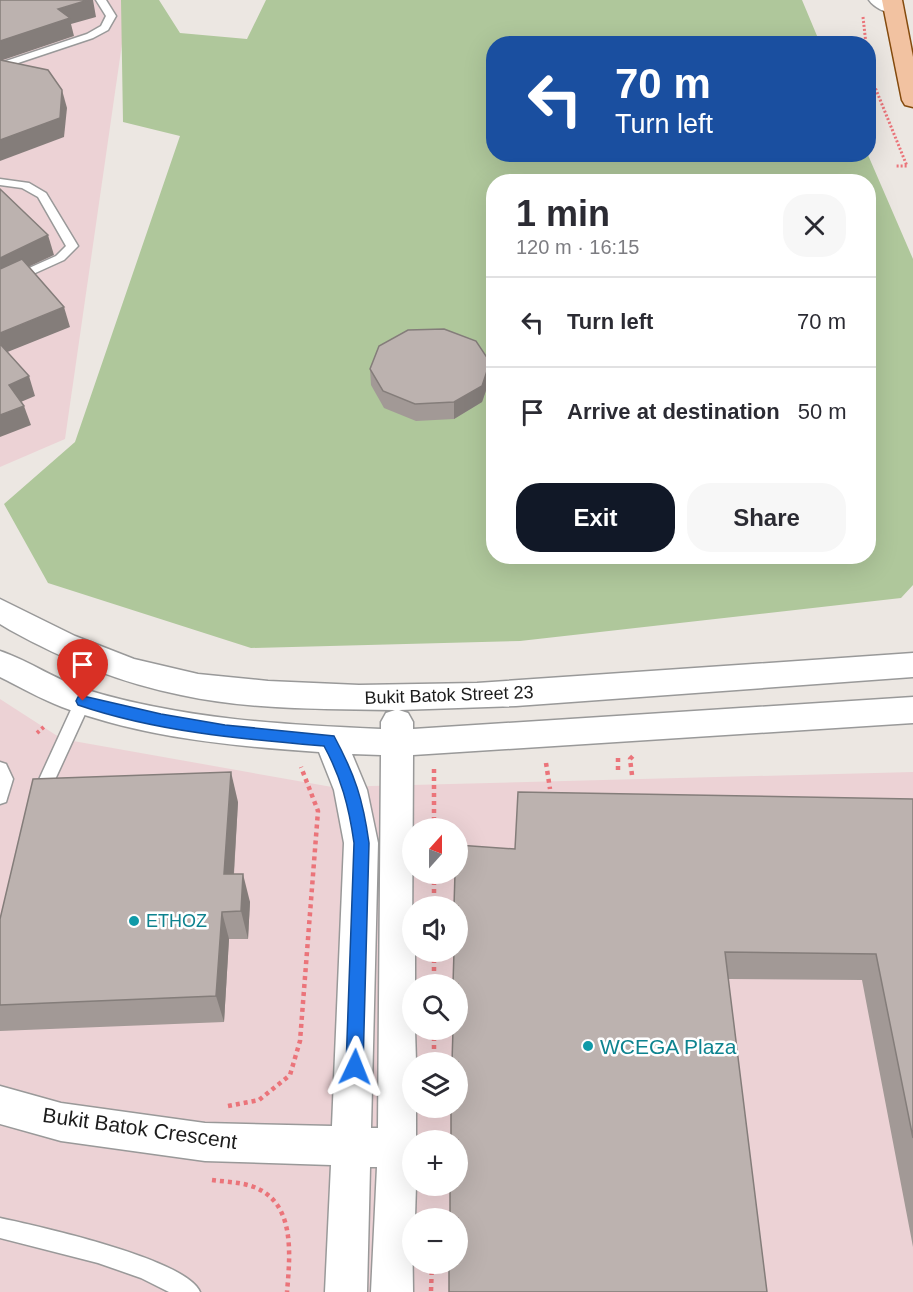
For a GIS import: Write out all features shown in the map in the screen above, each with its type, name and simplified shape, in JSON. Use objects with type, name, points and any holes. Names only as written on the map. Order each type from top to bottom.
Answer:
[{"type":"main road","points":[[888,3],[913,100]]},
{"type":"street","name":"Bukit Batok Street 23","points":[[0,609],[32,630],[99,659],[180,682],[273,694],[397,699],[510,695],[799,671],[913,665]]},
{"type":"street","points":[[0,663],[83,701],[161,720],[225,731],[329,740],[416,741],[913,710]]},
{"type":"street","points":[[392,1292],[416,741],[397,699]]},
{"type":"street","points":[[329,740],[346,772],[357,811],[361,843],[353,1146],[346,1292]]},
{"type":"street","name":"Bukit Batok Crescent","points":[[0,1105],[61,1122],[205,1142],[397,1148]]},
{"type":"lane","points":[[0,66],[90,36],[105,28],[111,16],[101,0]]},
{"type":"lane","points":[[0,182],[25,185],[42,195],[72,246],[60,258],[0,285]]},
{"type":"lane","points":[[35,811],[55,760],[83,701]]},
{"type":"lane","points":[[0,769],[5,779],[0,797]]},
{"type":"lane","points":[[0,1228],[111,1257],[161,1274],[190,1292]]},
{"type":"path","points":[[861,13],[865,36]]},
{"type":"path","points":[[876,90],[907,166],[896,166]]},
{"type":"path","points":[[416,741],[432,818]]},
{"type":"path","points":[[630,759],[632,775]]},
{"type":"path","points":[[221,1107],[259,1100],[290,1075],[300,1041],[318,811],[306,773],[300,764]]},
{"type":"path","points":[[549,776],[550,789]]},
{"type":"path","points":[[208,1179],[241,1184],[267,1193],[282,1212],[290,1248],[287,1292]]},
{"type":"path","points":[[431,1292],[432,1274]]},
{"type":"shaded area","points":[[0,0],[125,0],[124,30],[65,439],[0,467]]},
{"type":"shaded area","points":[[0,699],[62,739],[332,787],[913,772],[913,1292],[0,1292]]},
{"type":"green space","points":[[121,0],[159,0],[180,33],[247,39],[266,0],[802,0],[817,36],[486,36],[486,162],[871,162],[913,259],[913,585],[901,598],[520,641],[251,648],[48,583],[4,504],[75,442],[180,136],[123,122]]},
{"type":"building","points":[[0,0],[88,0],[58,9],[70,18],[0,41]]},
{"type":"building","points":[[0,60],[48,70],[62,90],[60,118],[0,140]]},
{"type":"building","points":[[0,189],[48,235],[0,258]]},
{"type":"building","points":[[22,259],[64,307],[0,333],[0,269]]},
{"type":"building","points":[[444,329],[476,341],[486,356],[486,374],[482,386],[454,402],[415,404],[383,391],[370,369],[379,346],[408,330]]},
{"type":"building","points":[[0,344],[29,376],[9,385],[24,406],[0,415]]},
{"type":"building","name":"ETHOZ","points":[[231,772],[224,874],[243,874],[241,911],[222,912],[216,996],[0,1005],[0,919],[33,779]]},
{"type":"building","name":"WCEGA Plaza","points":[[518,792],[913,799],[913,1138],[876,954],[725,952],[767,1292],[449,1292],[449,1274],[468,1274],[468,1208],[450,1208],[450,1196],[468,1196],[468,1130],[451,1130],[451,1118],[468,1118],[468,1052],[452,1052],[453,1040],[468,1040],[468,974],[453,974],[454,962],[468,962],[468,896],[454,896],[455,884],[468,884],[468,846],[515,849]]},
{"type":"place","name":"ETHOZ","points":[[134,921]]},
{"type":"place","name":"WCEGA Plaza","points":[[588,1046]]},
{"type":"route","points":[[83,701],[161,720],[225,731],[329,740],[346,772],[357,811],[361,843],[355,1067]]}]
